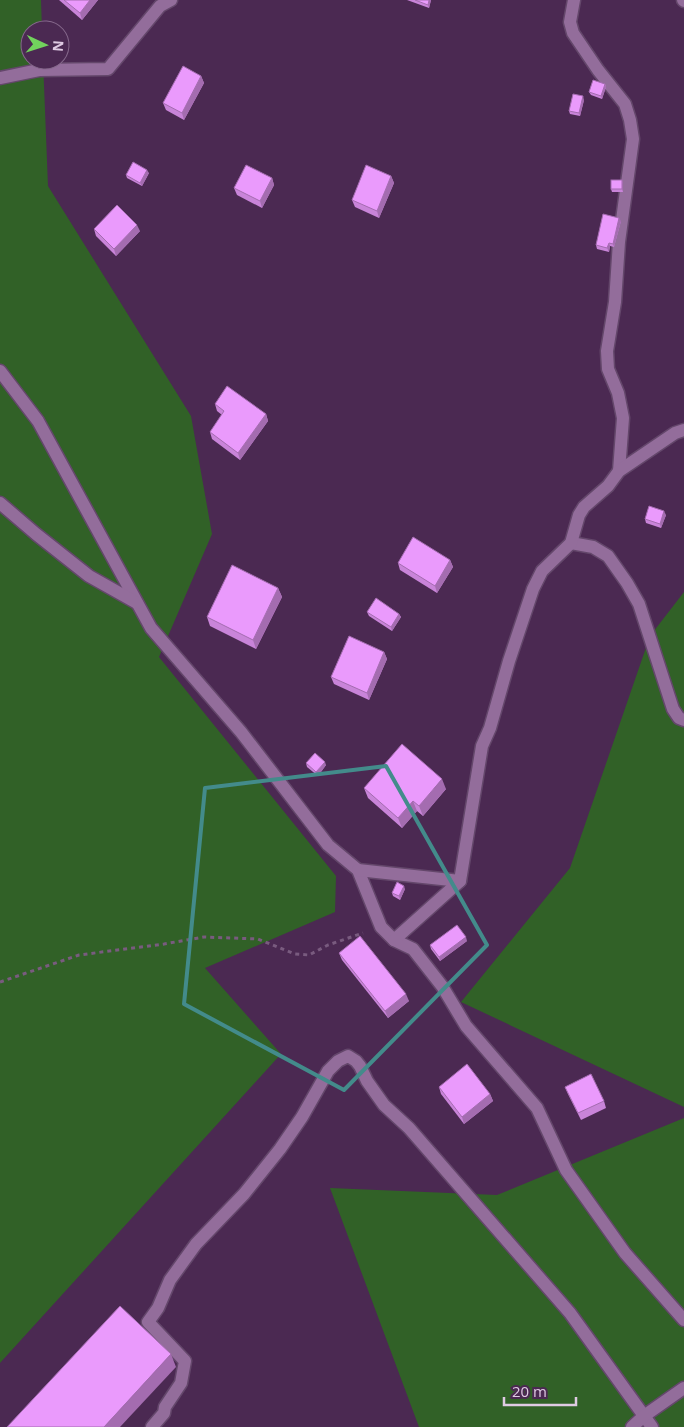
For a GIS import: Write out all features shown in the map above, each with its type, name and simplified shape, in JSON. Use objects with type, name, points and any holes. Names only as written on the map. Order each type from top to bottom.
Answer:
[{"type":"street","points":[[0,78],[39,70],[108,69],[160,6],[171,0]]},
{"type":"street","points":[[574,0],[570,22],[572,33],[625,104],[633,139],[620,242],[615,302],[607,351],[608,369],[618,393],[623,418],[619,471]]},
{"type":"street","points":[[0,371],[38,421],[151,628],[241,732],[328,845],[358,870],[382,927],[394,940],[412,949],[442,986],[466,1026],[537,1108],[566,1170],[625,1253],[684,1320]]},
{"type":"street","points":[[394,940],[460,881],[482,746],[490,728],[509,661],[533,589],[542,571],[571,543],[579,515],[608,486],[619,471],[675,433],[684,430]]},
{"type":"street","points":[[0,503],[89,576],[138,603]]},
{"type":"street","points":[[571,543],[593,547],[608,556],[628,583],[639,604],[673,709],[679,718],[684,720]]},
{"type":"street","points":[[358,870],[460,881]]},
{"type":"street","points":[[152,1427],[164,1412],[165,1407],[181,1383],[185,1361],[148,1322],[158,1308],[170,1280],[196,1244],[244,1194],[280,1149],[302,1117],[328,1071],[338,1061],[348,1056],[360,1066],[367,1081],[384,1105],[408,1128],[570,1313],[652,1427]]},
{"type":"street","points":[[632,1427],[644,1416],[684,1388]]},
{"type":"path","points":[[0,982],[79,956],[204,937],[258,939],[295,954],[309,955],[328,945],[382,927]]},
{"type":"highlighted area","points":[[386,766],[487,945],[344,1090],[184,1004],[205,788]]},
{"type":"green space","points":[[0,0],[41,0],[42,20],[20,20],[20,70],[43,70],[48,186],[191,416],[212,534],[159,657],[336,876],[335,912],[205,968],[281,1054],[0,1363]]},
{"type":"green space","points":[[684,592],[684,1107],[461,1002],[570,868],[650,636]]},
{"type":"green space","points":[[684,1118],[684,1427],[419,1427],[330,1188],[497,1195]]},
{"type":"building","points":[[64,0],[90,0],[80,13]]},
{"type":"building","points":[[415,0],[429,0],[428,5]]},
{"type":"building","points":[[183,66],[201,76],[182,113],[163,103]]},
{"type":"building","points":[[593,80],[605,84],[601,96],[589,92]]},
{"type":"building","points":[[573,94],[583,96],[579,113],[569,111]]},
{"type":"building","points":[[133,162],[147,170],[140,183],[126,175]]},
{"type":"building","points":[[246,165],[272,178],[260,201],[234,188]]},
{"type":"building","points":[[366,165],[391,176],[377,211],[352,200]]},
{"type":"building","points":[[611,180],[622,180],[622,189],[611,189]]},
{"type":"building","points":[[117,205],[137,225],[114,249],[94,229]]},
{"type":"building","points":[[603,214],[619,218],[613,244],[609,243],[607,248],[596,245]]},
{"type":"building","points":[[227,386],[266,414],[238,453],[210,432],[224,411],[215,404]]},
{"type":"building","points":[[649,506],[664,511],[660,524],[645,519]]},
{"type":"building","points":[[413,537],[450,560],[435,586],[398,563]]},
{"type":"building","points":[[232,565],[278,588],[253,640],[207,617]]},
{"type":"building","points":[[376,598],[399,614],[391,627],[367,612]]},
{"type":"building","points":[[349,636],[384,652],[367,693],[331,677]]},
{"type":"building","points":[[402,744],[442,779],[419,806],[413,801],[398,818],[364,788]]},
{"type":"building","points":[[315,753],[325,762],[316,772],[306,763]]},
{"type":"building","points":[[397,882],[404,886],[399,896],[392,893]]},
{"type":"building","points":[[457,925],[466,937],[439,957],[430,945]]},
{"type":"building","points":[[360,936],[406,994],[385,1011],[339,953]]},
{"type":"building","points":[[467,1064],[490,1094],[462,1117],[439,1087]]},
{"type":"building","points":[[591,1074],[604,1101],[578,1113],[565,1087]]},
{"type":"building","points":[[120,1306],[171,1354],[104,1427],[7,1427]]}]
